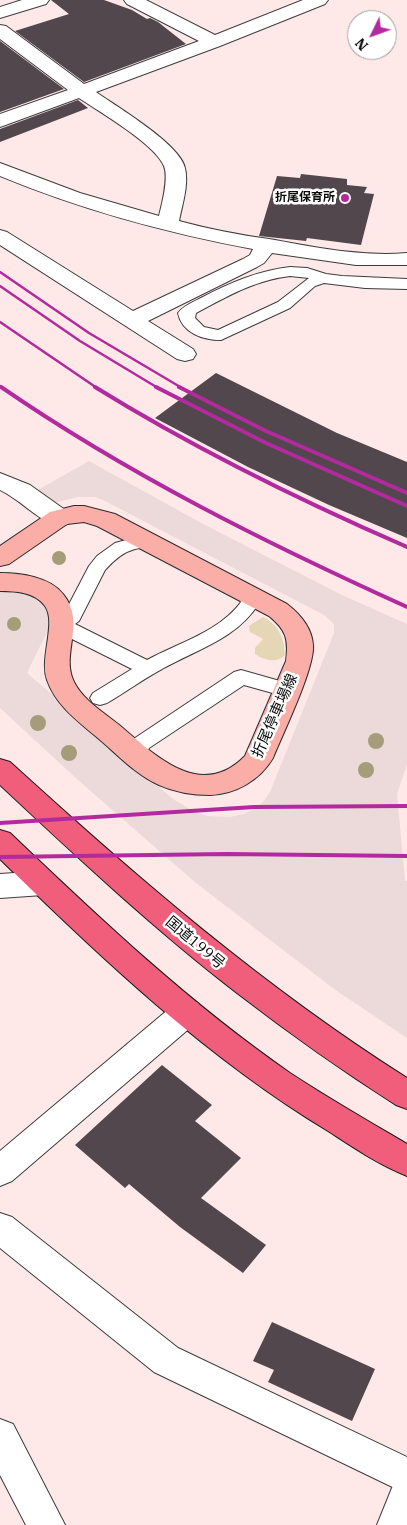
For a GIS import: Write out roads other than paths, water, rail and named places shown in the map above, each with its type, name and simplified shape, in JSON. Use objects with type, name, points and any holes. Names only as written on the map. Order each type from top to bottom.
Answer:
[{"type":"highway","name":"国道199号","points":[[0,770],[81,845],[214,960],[270,1004],[352,1061],[407,1095]]},
{"type":"highway","points":[[0,841],[43,883],[188,1012],[264,1071],[349,1127],[407,1161]]},
{"type":"main road","name":"折尾停車場線","points":[[0,558],[59,518],[74,514],[96,516],[149,542],[289,618],[300,633],[301,651],[299,661],[259,758],[252,767],[231,780],[205,785],[177,782],[154,770],[79,706],[64,688],[60,679],[56,656],[61,625],[58,604],[45,592],[25,585],[0,582]]},
{"type":"street","points":[[0,13],[40,0]]},
{"type":"street","points":[[133,0],[214,42]]},
{"type":"street","points":[[0,120],[214,42],[319,0]]},
{"type":"street","points":[[0,30],[80,90],[159,145],[175,167],[175,189],[168,224]]},
{"type":"street","points":[[0,169],[69,195],[168,224],[266,245],[349,258],[386,262],[407,259]]},
{"type":"street","points":[[0,236],[185,354]]},
{"type":"street","points":[[132,320],[250,264],[266,245]]},
{"type":"street","points":[[0,481],[22,491],[59,518]]},
{"type":"street","points":[[0,886],[43,883]]},
{"type":"street","points":[[0,1171],[188,1012]]},
{"type":"street","points":[[0,1228],[166,1360],[407,1476]]},
{"type":"street","points":[[0,1437],[46,1525]]},
{"type":"street","points":[[396,1525],[407,1496]]},
{"type":"lane","points":[[323,278],[310,283],[284,305],[221,335],[214,336],[203,332],[187,320],[186,317],[190,310],[236,286],[264,277],[306,272],[323,278],[407,284]]},
{"type":"lane","points":[[146,668],[61,625],[72,616],[98,566],[104,560],[132,542],[149,542]]},
{"type":"lane","points":[[100,698],[146,668],[214,633],[245,612],[250,603],[247,594]]},
{"type":"lane","points":[[136,756],[136,750],[142,743],[241,678],[287,690]]},
{"type":"railway","points":[[0,272],[89,333],[182,388]]},
{"type":"railway","points":[[0,286],[80,341],[158,388]]},
{"type":"railway","points":[[0,322],[97,388]]},
{"type":"railway","points":[[1,387],[49,419],[199,506],[302,558],[407,607]]},
{"type":"railway","points":[[95,387],[171,432],[248,473],[407,547]]},
{"type":"railway","points":[[156,387],[266,443],[407,506]]},
{"type":"railway","points":[[179,387],[266,431],[407,493]]},
{"type":"railway","points":[[0,823],[254,807],[407,806]]},
{"type":"railway","points":[[0,857],[227,854],[407,856]]},
{"type":"place","name":"折尾保育所","points":[[345,198]]}]
